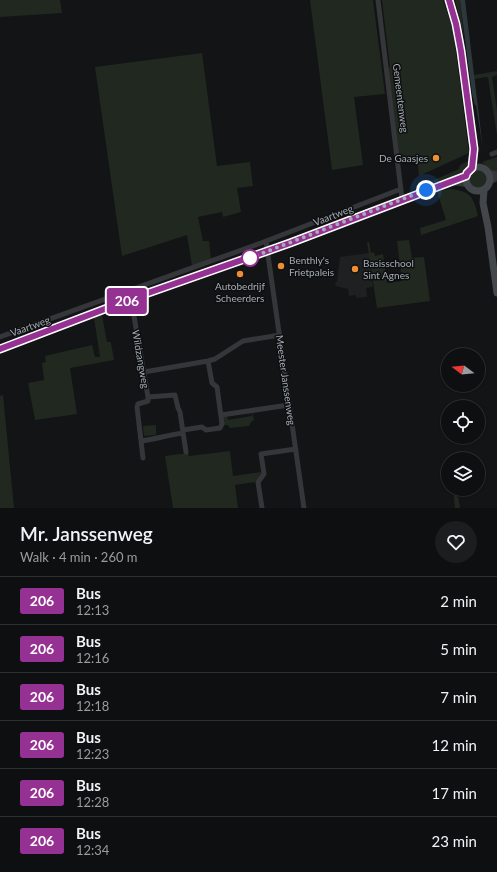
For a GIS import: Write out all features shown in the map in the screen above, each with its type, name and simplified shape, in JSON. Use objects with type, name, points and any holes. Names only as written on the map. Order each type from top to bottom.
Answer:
[{"type":"main road","points":[[448,0],[459,37],[474,149],[480,167]]},
{"type":"main road","points":[[472,168],[474,149]]},
{"type":"main road","points":[[480,167],[487,170],[492,177],[488,186],[480,191],[470,189],[466,180],[467,173],[472,168],[480,167]]},
{"type":"main road","points":[[480,191],[488,227],[497,293]]},
{"type":"street","name":"Gemeentenweg","points":[[378,0],[402,200]]},
{"type":"street","points":[[492,177],[497,174]]},
{"type":"street","name":"Vaartweg","points":[[0,349],[131,299],[268,251],[438,186],[466,180]]},
{"type":"street","name":"Vaartweg","points":[[0,337],[266,241],[401,189]]},
{"type":"street","points":[[266,241],[268,251]]},
{"type":"street","name":"Meester Janssenweg","points":[[268,251],[304,508]]},
{"type":"street","points":[[128,290],[131,299]]},
{"type":"street","name":"Wildzangweg","points":[[131,299],[148,397],[148,401],[146,403],[138,404],[137,407],[143,458]]},
{"type":"street","points":[[144,372],[208,361],[243,341],[280,335]]},
{"type":"street","points":[[141,441],[158,439],[162,436],[202,428],[206,430],[218,429],[221,426],[222,422],[217,387],[212,383],[208,361]]},
{"type":"street","points":[[148,397],[175,395],[180,412],[186,452]]},
{"type":"street","points":[[221,415],[289,405]]},
{"type":"street","points":[[262,508],[258,482],[264,474],[261,454],[296,449]]},
{"type":"shaded area","points":[[0,0],[60,0],[62,13],[0,17]]},
{"type":"shaded area","points":[[310,0],[373,0],[385,94],[354,97],[363,165],[332,170]]},
{"type":"shaded area","points":[[382,0],[443,0],[453,30],[469,153],[419,176],[417,157],[413,156],[399,159],[388,70],[390,67]]},
{"type":"shaded area","points":[[455,0],[460,0],[464,36]]},
{"type":"shaded area","points":[[460,0],[465,0],[483,149],[476,105],[472,93]]},
{"type":"shaded area","points":[[202,53],[217,166],[250,162],[253,186],[237,188],[241,212],[223,217],[222,212],[198,217],[203,241],[209,241],[211,259],[192,266],[187,235],[122,256],[95,67]]},
{"type":"shaded area","points":[[497,71],[497,75],[492,77],[497,110],[497,135],[488,78],[474,79],[474,75]]},
{"type":"shaded area","points":[[497,157],[497,172],[490,171],[482,162]]},
{"type":"shaded area","points":[[470,160],[464,172],[459,176],[427,187],[425,184],[459,169],[460,165]]},
{"type":"shaded area","points":[[478,170],[484,173],[487,179],[484,185],[478,188],[472,185],[469,179],[472,173]]},
{"type":"shaded area","points":[[451,189],[458,190],[470,196],[475,204],[478,216],[421,235],[420,228],[446,220],[437,191]]},
{"type":"shaded area","points":[[409,240],[412,258],[424,257],[430,301],[377,308],[367,242],[369,242],[371,253],[374,252],[375,256],[383,254],[387,283],[402,281],[397,241]]},
{"type":"shaded area","name":"Basisschool Sint Agnes","points":[[369,253],[373,287],[366,288],[367,297],[356,298],[356,295],[349,296],[348,289],[335,286],[337,282],[340,257]]},
{"type":"shaded area","points":[[102,315],[107,342],[111,342],[114,360],[70,368],[77,414],[35,420],[28,383],[44,380],[42,363],[46,362],[45,356],[92,345],[95,357],[100,357],[94,318]]},
{"type":"shaded area","points":[[3,395],[14,508],[0,508],[0,396]]},
{"type":"shaded area","points":[[252,412],[254,420],[249,426],[230,428],[228,425],[224,425],[223,419],[225,416],[227,416],[228,420],[252,416]]},
{"type":"shaded area","points":[[156,425],[156,435],[144,436],[143,426]]},
{"type":"shaded area","points":[[230,451],[233,476],[262,472],[255,482],[235,485],[238,508],[173,508],[165,456],[188,453],[189,456]]},
{"type":"shaded area","points":[[454,496],[458,496],[460,508],[455,508]]},
{"type":"bus line","name":"206","points":[[0,349],[131,299],[290,243],[466,176],[472,168],[472,155],[474,149],[459,37],[449,0]]},
{"type":"place","name":"De Gaasjes","points":[[436,158]]},
{"type":"place","name":"Benthly's Frietpaleis","points":[[281,266]]},
{"type":"place","name":"Basisschool Sint Agnes","points":[[355,269]]},
{"type":"place","name":"Autobedrijf Scheerders","points":[[240,274]]},
{"type":"route","points":[[250,258],[426,190]]}]
